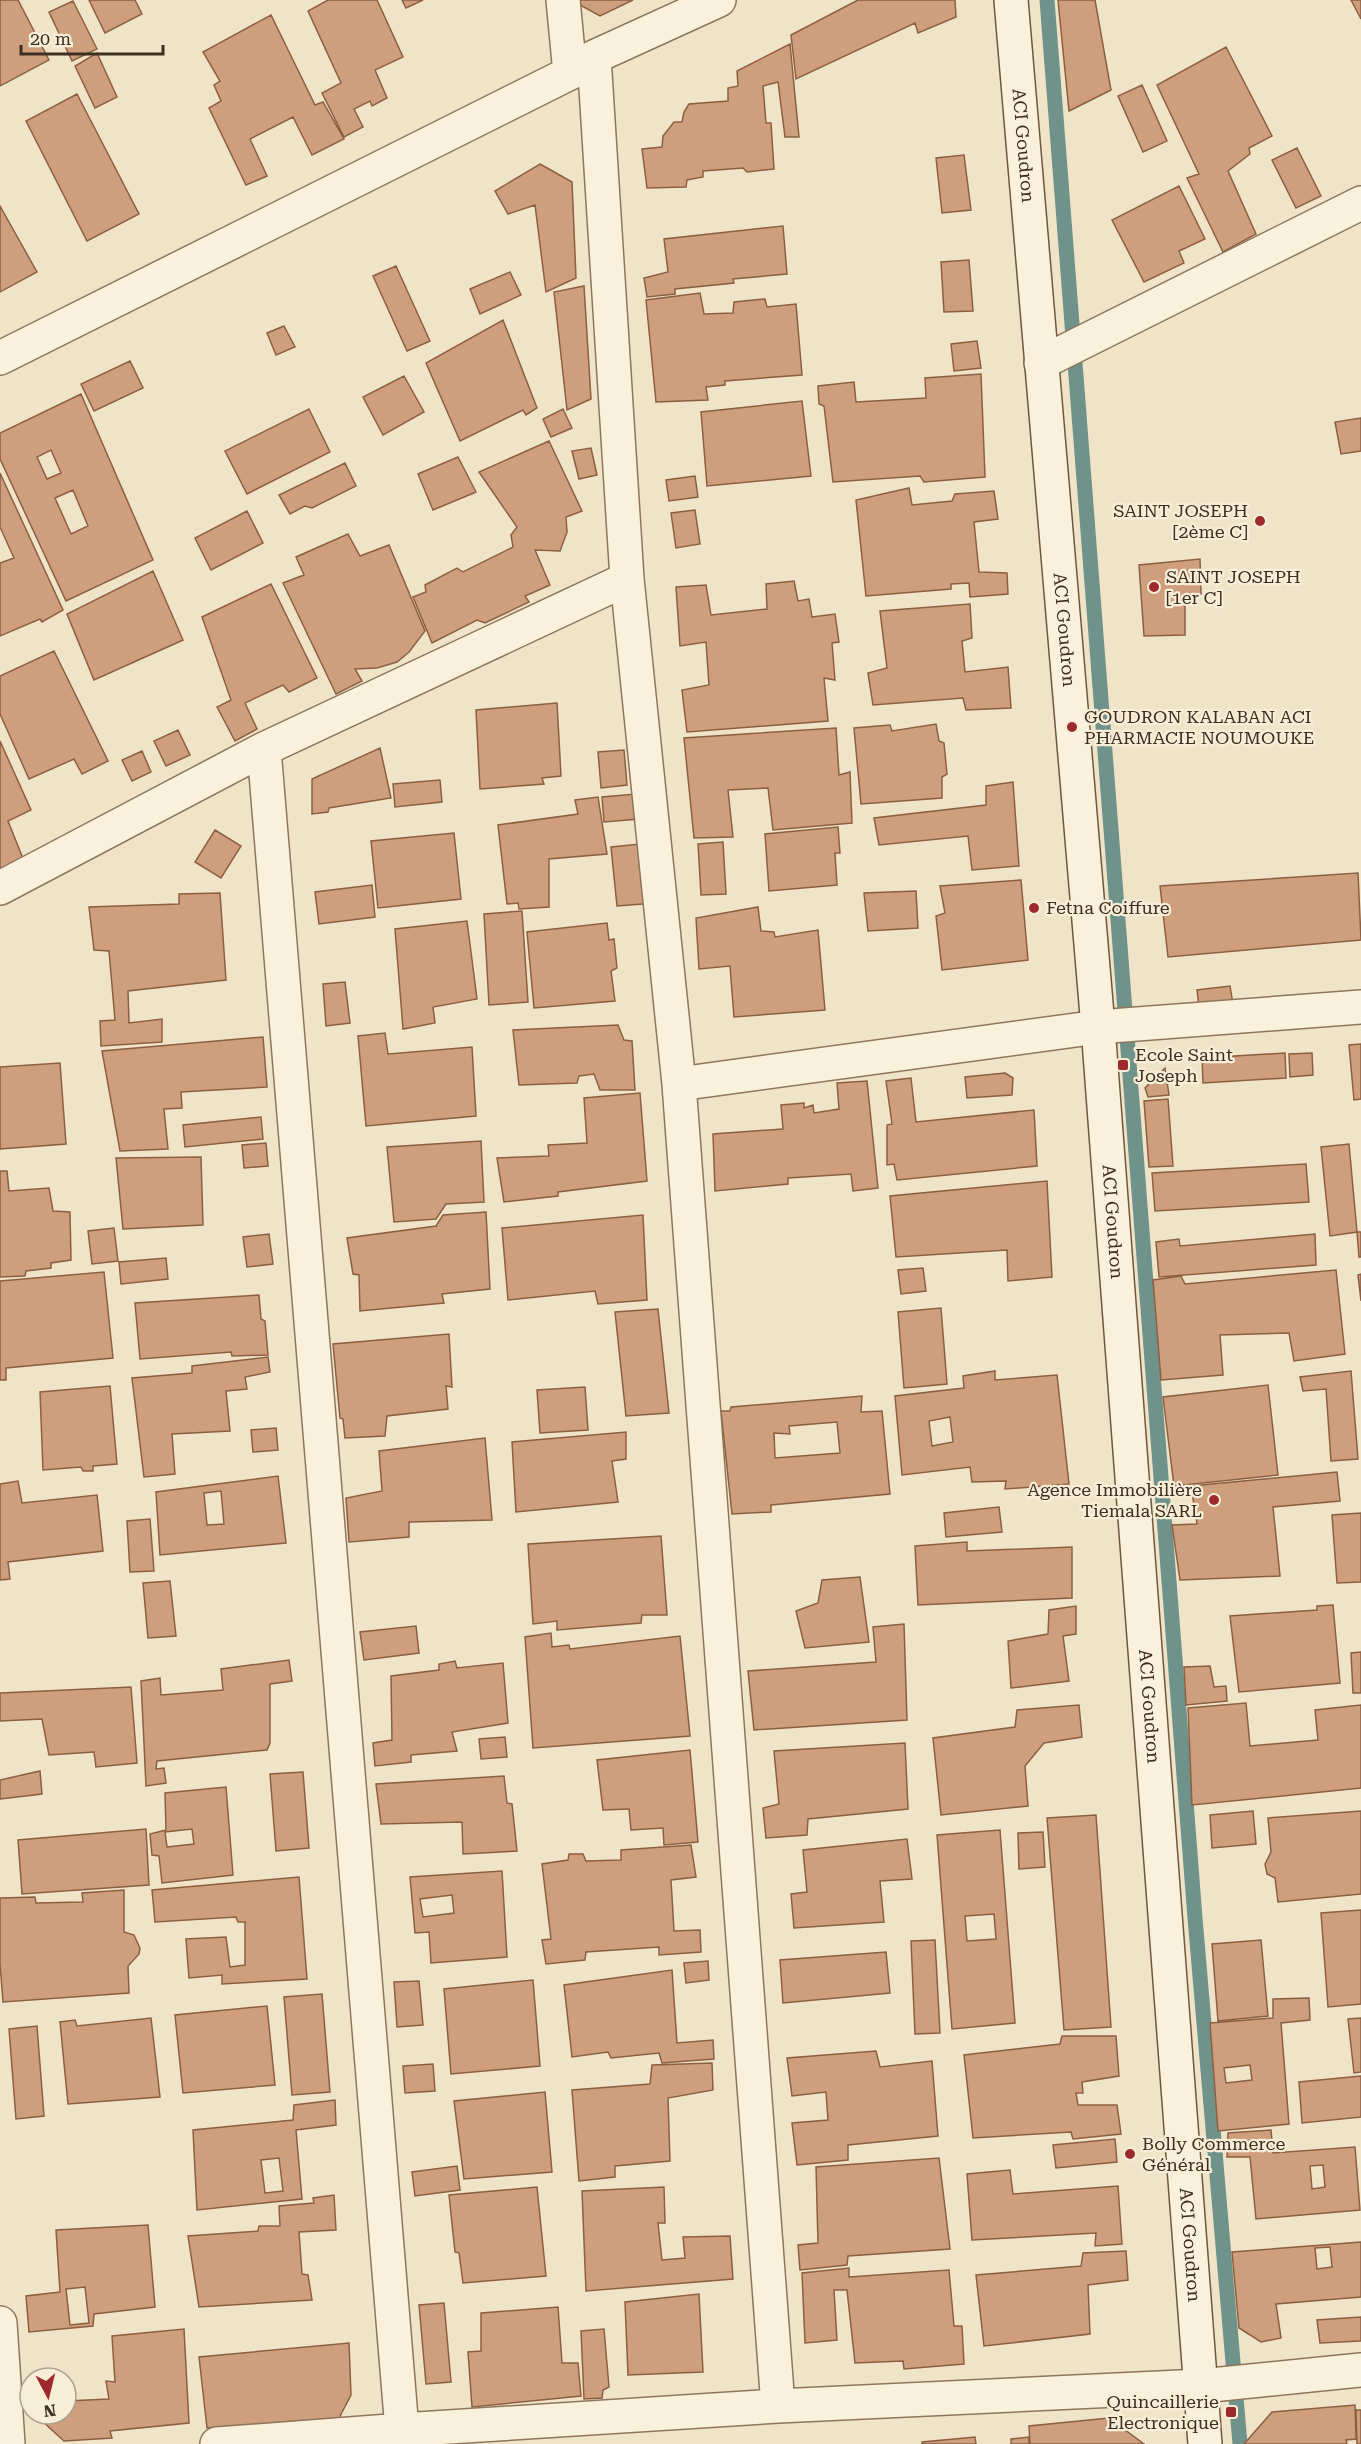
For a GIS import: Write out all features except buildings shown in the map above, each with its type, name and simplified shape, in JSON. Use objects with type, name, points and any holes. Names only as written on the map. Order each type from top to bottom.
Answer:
[{"type":"street","points":[[563,0],[582,65],[627,579],[679,1084],[778,2406]]},
{"type":"street","points":[[0,358],[582,65],[719,0]]},
{"type":"street","name":"ACI Goudron","points":[[1011,0],[1098,1027],[1205,2444]]},
{"type":"street","points":[[1041,363],[1361,203]]},
{"type":"street","points":[[0,888],[264,749],[627,579]]},
{"type":"street","points":[[264,749],[402,2430]]},
{"type":"street","points":[[679,1084],[1098,1027],[1361,1007]]},
{"type":"street","points":[[0,2323],[8,2444]]},
{"type":"street","points":[[217,2444],[778,2406],[1201,2386],[1361,2370]]},
{"type":"waterway","points":[[1047,0],[1195,1918],[1240,2444]]},
{"type":"place","name":"SAINT JOSEPH [2ème C]","points":[[1260,521]]},
{"type":"place","name":"SAINT JOSEPH [1er C]","points":[[1154,587]]},
{"type":"place","name":"GOUDRON KALABAN ACI PHARMACIE NOUMOUKE","points":[[1072,727]]},
{"type":"place","name":"Fetna Coiffure","points":[[1034,908]]},
{"type":"place","name":"Ecole Saint Joseph","points":[[1123,1065]]},
{"type":"place","name":"Agence Immobilière Tiemala SARL","points":[[1214,1500]]},
{"type":"place","name":"Bolly Commerce Général","points":[[1130,2154]]},
{"type":"place","name":"Quincaillerie Electronique","points":[[1231,2412]]}]
